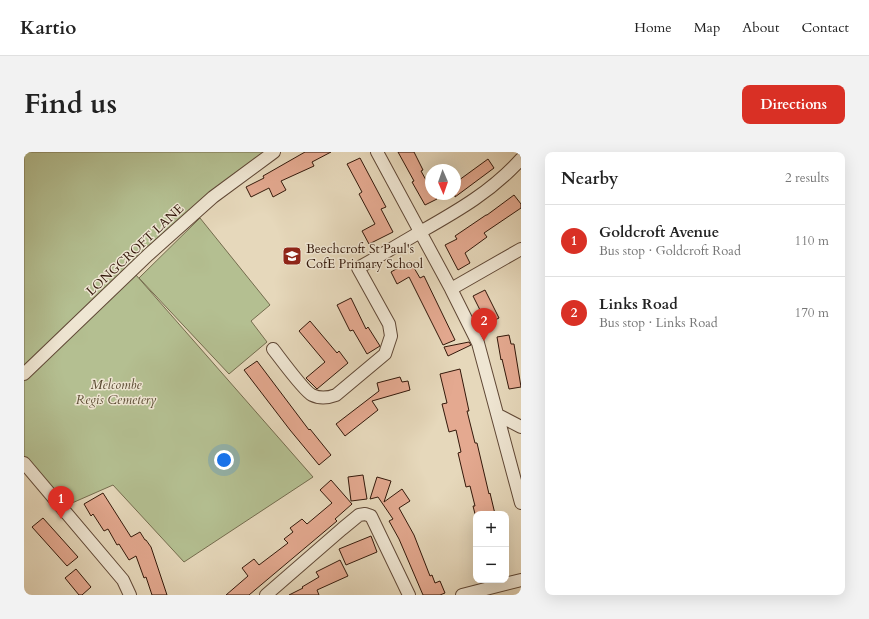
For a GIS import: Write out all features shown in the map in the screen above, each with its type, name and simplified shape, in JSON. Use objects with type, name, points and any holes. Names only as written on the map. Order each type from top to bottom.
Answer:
[{"type":"street","name":"LONGCROFT LANE","points":[[24,374],[148,255],[213,198],[272,152]]},
{"type":"street","points":[[377,152],[451,289],[478,343],[520,494]]},
{"type":"street","points":[[273,350],[310,394],[322,398],[336,395],[385,354],[391,336],[389,324],[358,268],[482,196],[508,174],[521,159]]},
{"type":"street","points":[[451,289],[521,249]]},
{"type":"street","points":[[498,415],[521,427]]},
{"type":"street","points":[[26,469],[123,580],[130,595]]},
{"type":"street","points":[[269,594],[342,529],[359,515],[365,514],[371,516],[409,595]]},
{"type":"street","points":[[462,595],[521,580]]},
{"type":"green space","name":"Melcombe Regis Cemetery","points":[[24,152],[265,152],[129,267],[313,477],[184,562],[113,485],[72,503],[30,470],[24,463]]},
{"type":"green space","points":[[200,218],[270,305],[251,321],[267,342],[229,374],[139,278]]},
{"type":"building","points":[[305,152],[331,152],[312,162],[314,166],[281,181],[286,190],[273,197],[269,188],[251,197],[246,187],[264,178],[263,176]]},
{"type":"building","points":[[398,152],[414,152],[423,170],[421,171],[425,178],[425,200],[435,200],[425,205],[412,182],[414,181]]},
{"type":"building","points":[[360,158],[386,207],[381,209],[393,232],[369,244],[362,231],[375,224],[359,194],[362,192],[347,164]]},
{"type":"building","points":[[488,159],[494,168],[461,193],[461,179]]},
{"type":"building","points":[[514,195],[521,204],[521,208],[484,233],[487,237],[465,253],[470,263],[458,270],[445,245],[457,239],[455,236]]},
{"type":"building","points":[[410,261],[420,278],[424,276],[455,340],[443,345],[409,277],[397,284],[391,272]]},
{"type":"building","points":[[485,290],[499,318],[487,324],[473,296]]},
{"type":"building","points":[[351,298],[366,329],[368,327],[380,346],[367,354],[353,330],[350,331],[337,305]]},
{"type":"building","points":[[310,321],[337,353],[339,351],[348,363],[317,389],[306,378],[325,362],[299,331]]},
{"type":"building","points":[[509,335],[511,344],[514,344],[521,387],[509,389],[502,359],[501,360],[497,337]]},
{"type":"building","points":[[469,342],[471,345],[448,356],[444,347]]},
{"type":"building","points":[[257,361],[309,430],[310,429],[331,455],[319,465],[244,370]]},
{"type":"building","points":[[460,369],[469,411],[467,411],[475,443],[477,443],[494,511],[474,511],[473,506],[475,506],[470,486],[466,487],[458,453],[461,452],[456,430],[449,432],[442,404],[447,403],[440,374]]},
{"type":"building","points":[[400,377],[402,382],[408,381],[410,390],[372,401],[378,410],[345,436],[336,424],[379,391],[377,383]]},
{"type":"building","points":[[363,475],[367,499],[351,501],[348,477]]},
{"type":"building","points":[[377,477],[391,481],[384,502],[402,489],[410,501],[399,508],[414,535],[430,576],[432,575],[435,583],[440,581],[445,593],[440,595],[423,595],[399,539],[389,521],[393,519],[378,497],[370,499]]},
{"type":"building","points":[[331,480],[352,504],[335,519],[337,521],[249,595],[226,595],[248,576],[242,568],[254,559],[259,565],[288,543],[284,539],[293,532],[290,528],[302,519],[307,524],[332,503],[320,490]]},
{"type":"building","points":[[103,493],[131,537],[140,532],[151,547],[167,595],[152,595],[146,577],[144,578],[136,556],[129,560],[119,544],[117,545],[108,529],[104,531],[93,514],[91,516],[84,504]]},
{"type":"building","points":[[43,518],[78,557],[67,566],[32,527]]},
{"type":"building","points":[[371,536],[377,552],[346,565],[339,549]]},
{"type":"building","points":[[340,560],[348,576],[317,590],[319,595],[289,595],[303,588],[302,587],[319,577],[316,572]]},
{"type":"building","points":[[76,569],[91,587],[82,595],[79,595],[65,578]]},
{"type":"place","name":"Beechcroft St Paul's CofE Primary School","points":[[292,256]]},
{"type":"place","name":"Links Road","points":[[484,341]]},
{"type":"place","name":"Goldcroft Avenue","points":[[61,519]]}]
